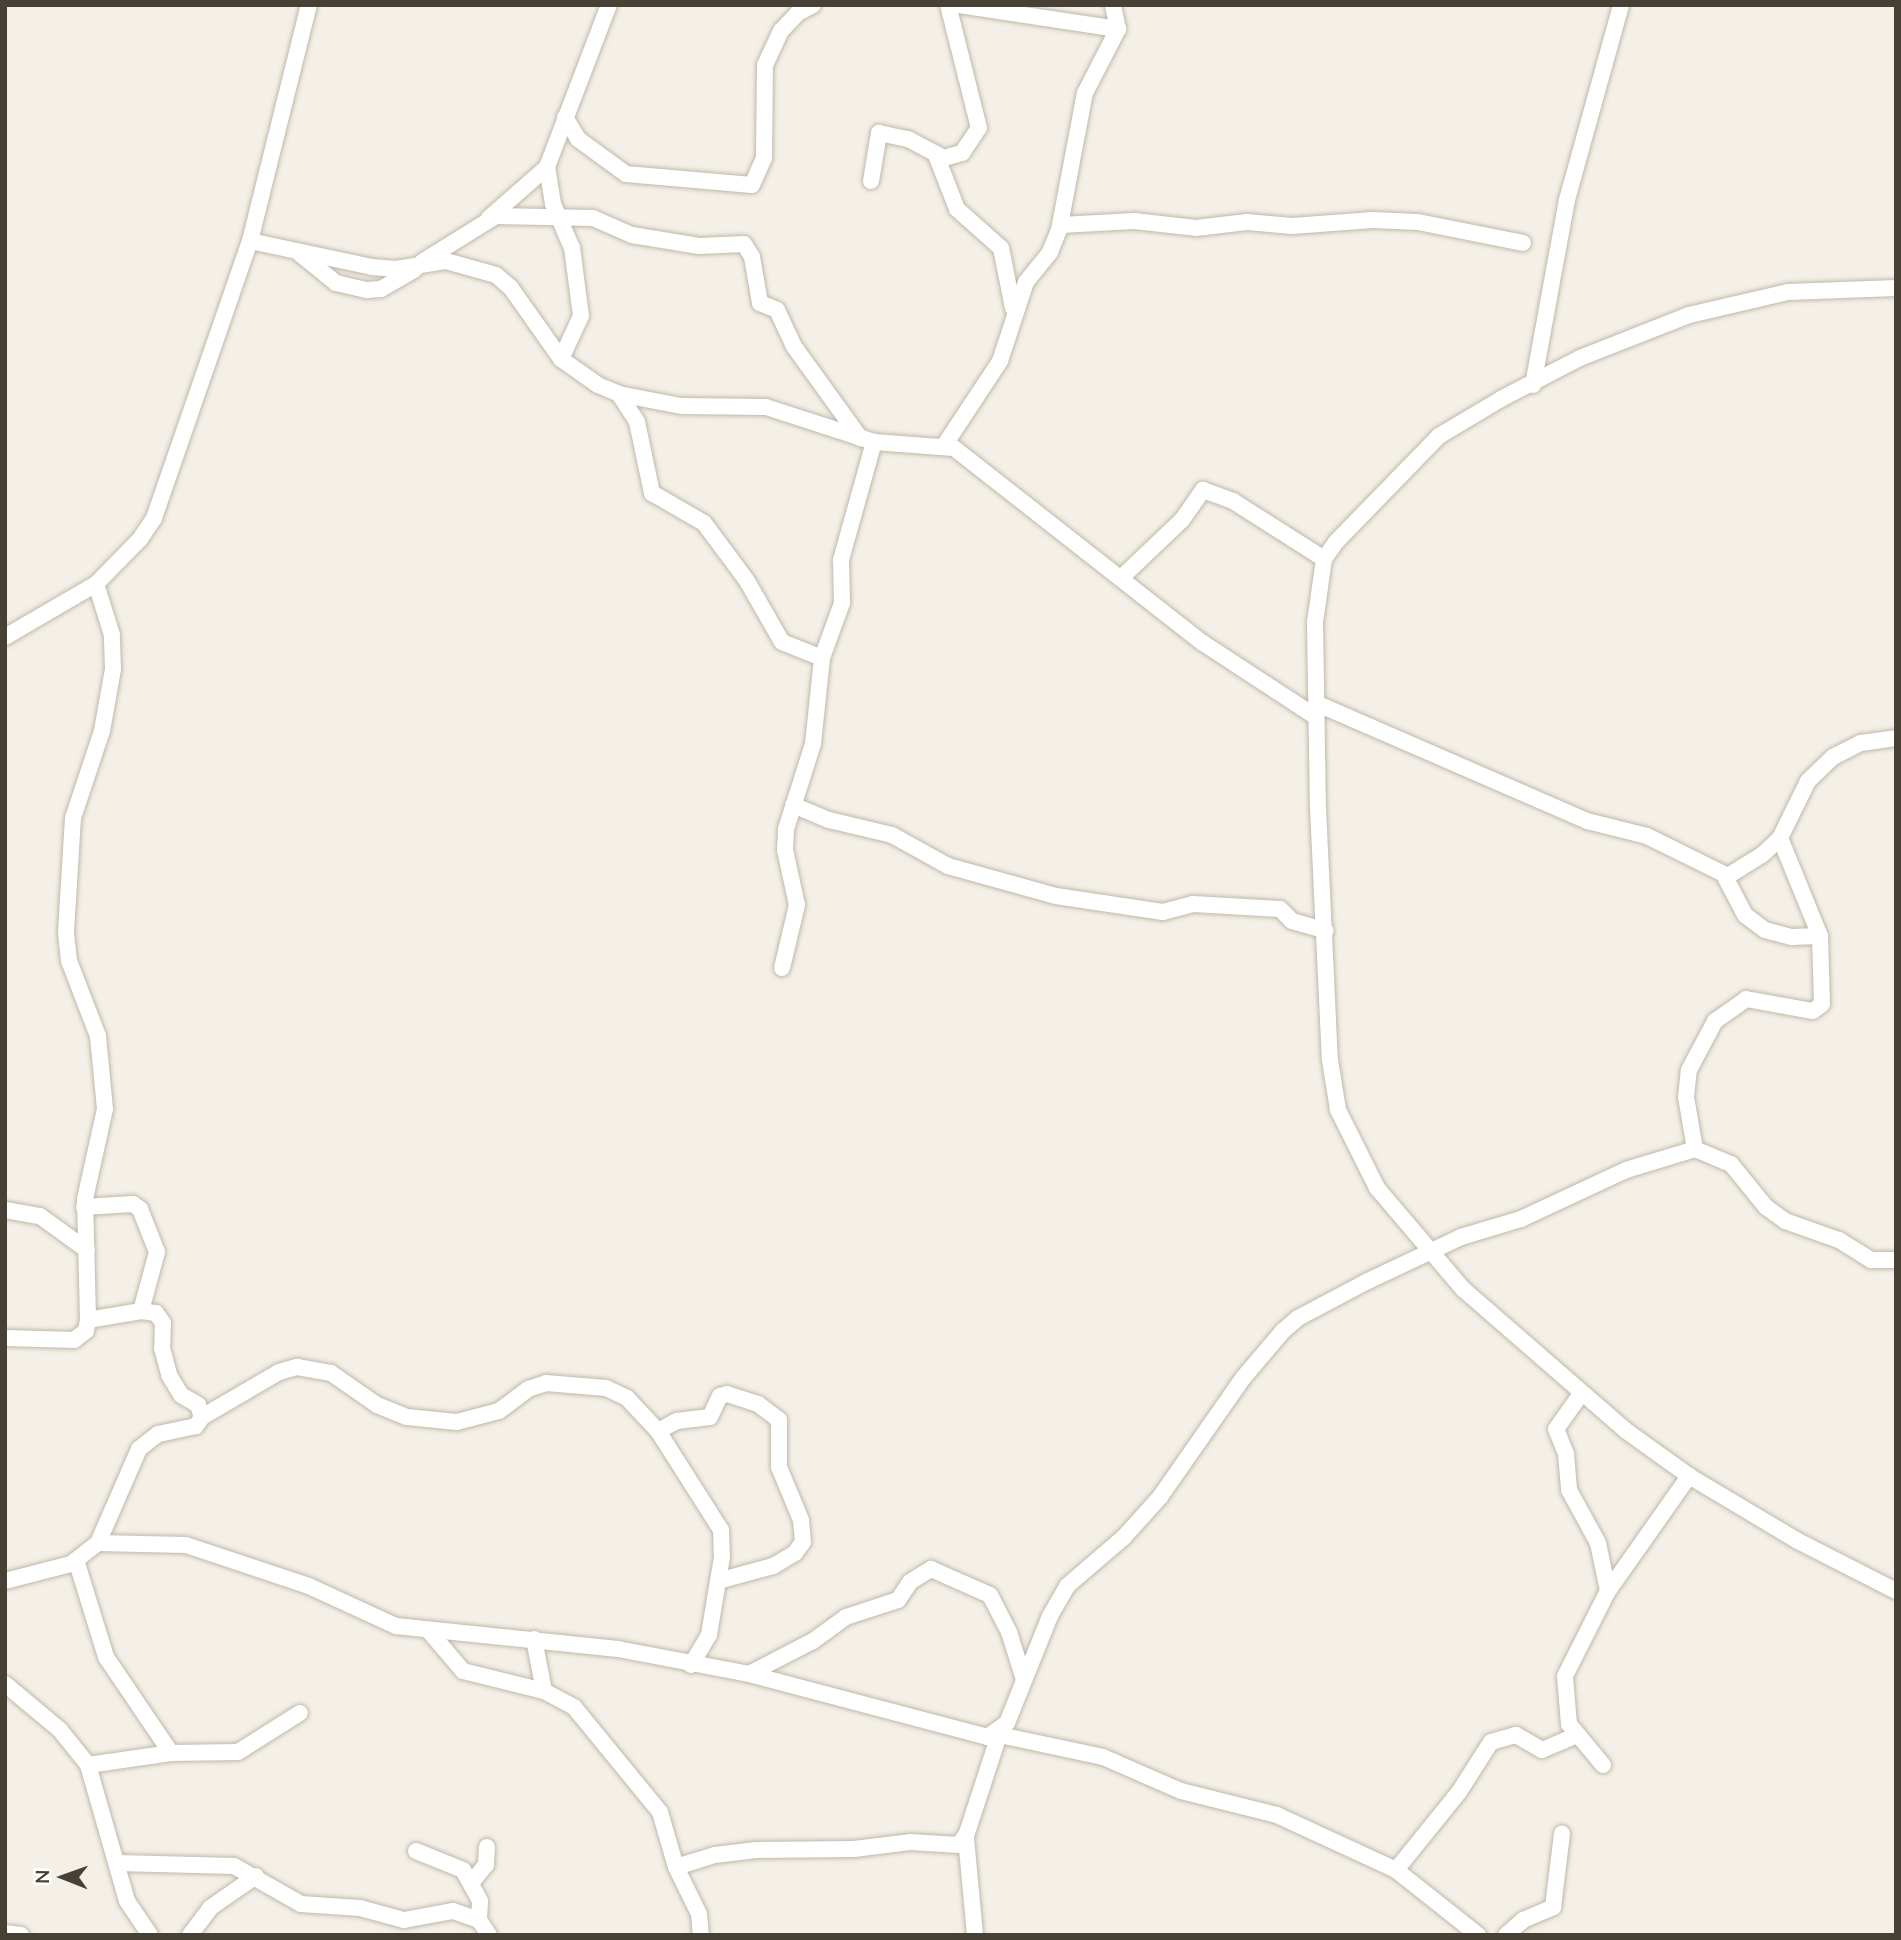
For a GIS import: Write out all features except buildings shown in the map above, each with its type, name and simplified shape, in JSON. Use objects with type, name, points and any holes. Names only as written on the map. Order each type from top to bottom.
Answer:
[{"type":"street","points":[[5,638],[96,584],[140,539],[154,517],[250,242],[309,5]]},
{"type":"street","points":[[299,253],[336,283],[367,290],[390,285],[488,218],[547,167],[609,5]]},
{"type":"street","points":[[871,181],[879,133],[908,139],[936,155],[962,153],[979,128],[948,5]]},
{"type":"street","points":[[959,5],[1118,29]]},
{"type":"street","points":[[944,446],[987,385],[1026,282],[1051,252],[1061,225],[1067,169],[1085,93],[1118,29],[1113,5]]},
{"type":"street","points":[[1533,385],[1567,200],[1621,5]]},
{"type":"street","points":[[565,117],[578,139],[626,174],[752,185],[764,158],[765,65],[781,31],[798,13],[812,6]]},
{"type":"street","points":[[936,155],[957,209],[1001,248],[1011,282],[1013,321]]},
{"type":"street","points":[[547,167],[559,217],[572,248],[581,316],[561,359]]},
{"type":"street","points":[[488,218],[598,219],[629,235],[699,246],[746,245],[759,301],[777,310],[793,345],[867,440]]},
{"type":"street","points":[[1061,225],[1134,221],[1196,228],[1247,222],[1292,226],[1373,220],[1418,222],[1523,243]]},
{"type":"street","points":[[250,242],[384,268],[446,261],[496,275],[511,288],[561,359],[598,385],[620,394],[681,406],[766,407],[867,440],[944,446],[969,458],[1203,643],[1317,710],[1587,821],[1647,836],[1724,876],[1745,915],[1765,930],[1792,937],[1820,936]]},
{"type":"street","points":[[1896,288],[1788,292],[1689,315],[1580,358],[1439,436],[1364,510],[1324,559],[1315,602],[1327,1029],[1338,1110],[1377,1188],[1428,1252],[1498,1323],[1581,1394],[1689,1476],[1798,1541],[1896,1591]]},
{"type":"street","points":[[620,394],[637,422],[652,493],[704,523],[747,581],[782,642],[822,659]]},
{"type":"street","points":[[782,968],[797,905],[784,843],[814,738],[822,659],[839,618],[841,560],[867,440]]},
{"type":"street","points":[[1121,578],[1182,520],[1203,490],[1233,501],[1324,559]]},
{"type":"street","points":[[5,1338],[74,1340],[86,1331],[88,1320],[84,1207],[105,1109],[98,1036],[69,961],[66,932],[73,818],[102,731],[113,668],[112,635],[96,584]]},
{"type":"street","points":[[1724,876],[1749,865],[1780,838],[1808,781],[1833,757],[1861,743],[1896,738]]},
{"type":"street","points":[[793,805],[829,820],[892,835],[948,866],[1056,896],[1163,912],[1193,904],[1280,909],[1292,921],[1326,931]]},
{"type":"street","points":[[1695,1149],[1686,1097],[1689,1070],[1705,1036],[1728,1009],[1746,999],[1818,1010],[1824,981],[1820,936],[1780,838]]},
{"type":"street","points":[[975,1935],[966,1838],[997,1735],[1007,1723],[1049,1616],[1068,1586],[1124,1537],[1160,1497],[1276,1338],[1298,1318],[1428,1252],[1521,1219],[1626,1170],[1695,1149],[1731,1164],[1766,1207],[1792,1225],[1839,1240],[1871,1260],[1896,1260]]},
{"type":"street","points":[[84,1207],[133,1204],[140,1209],[157,1252],[142,1311]]},
{"type":"street","points":[[5,1210],[40,1216],[87,1250]]},
{"type":"street","points":[[88,1320],[142,1311],[160,1318],[169,1376],[181,1395],[198,1405],[202,1417]]},
{"type":"street","points":[[5,1581],[76,1560],[99,1543],[139,1448],[158,1434],[196,1426],[202,1417],[279,1372],[297,1367],[331,1373],[377,1405],[407,1417],[457,1422],[499,1411],[527,1389],[546,1383],[606,1388],[627,1398],[659,1430],[721,1530],[718,1581],[709,1635],[691,1665]]},
{"type":"street","points":[[659,1430],[677,1422],[710,1417],[720,1396],[727,1394],[758,1404],[779,1420],[779,1467],[801,1520],[803,1542],[795,1553],[773,1566],[718,1581]]},
{"type":"street","points":[[1581,1394],[1556,1429],[1565,1446],[1569,1490],[1598,1543],[1608,1591]]},
{"type":"street","points":[[1603,1765],[1576,1736],[1566,1715],[1565,1676],[1608,1591],[1689,1476]]},
{"type":"street","points":[[99,1543],[204,1549],[309,1586],[396,1626],[618,1648],[691,1665],[749,1674],[979,1736],[997,1735],[1103,1756],[1181,1791],[1277,1815],[1396,1870],[1478,1935]]},
{"type":"street","points":[[76,1560],[106,1657],[171,1753]]},
{"type":"street","points":[[749,1674],[813,1641],[846,1617],[898,1600],[910,1582],[931,1569],[990,1595],[1009,1632],[1024,1680]]},
{"type":"street","points":[[429,1631],[463,1671],[544,1691],[575,1707],[589,1730],[652,1800],[676,1867],[699,1914],[701,1935]]},
{"type":"street","points":[[534,1639],[544,1691]]},
{"type":"street","points":[[5,1684],[60,1730],[88,1765],[134,1916],[150,1935]]},
{"type":"street","points":[[88,1765],[171,1753],[238,1752],[300,1713]]},
{"type":"street","points":[[1396,1870],[1458,1792],[1491,1742],[1516,1735],[1542,1750],[1576,1736]]},
{"type":"street","points":[[1506,1935],[1523,1920],[1553,1907],[1562,1834]]},
{"type":"street","points":[[676,1867],[731,1852],[910,1842],[955,1845],[966,1838]]},
{"type":"street","points":[[472,1882],[486,1865],[487,1847]]},
{"type":"street","points":[[416,1851],[453,1864],[472,1882],[480,1901],[479,1920],[489,1935]]},
{"type":"street","points":[[118,1863],[219,1865],[256,1876],[310,1907],[360,1908],[404,1920],[453,1911],[479,1920]]},
{"type":"street","points":[[190,1935],[210,1908],[256,1876]]},
{"type":"street","points":[[5,1933],[21,1935]]}]
